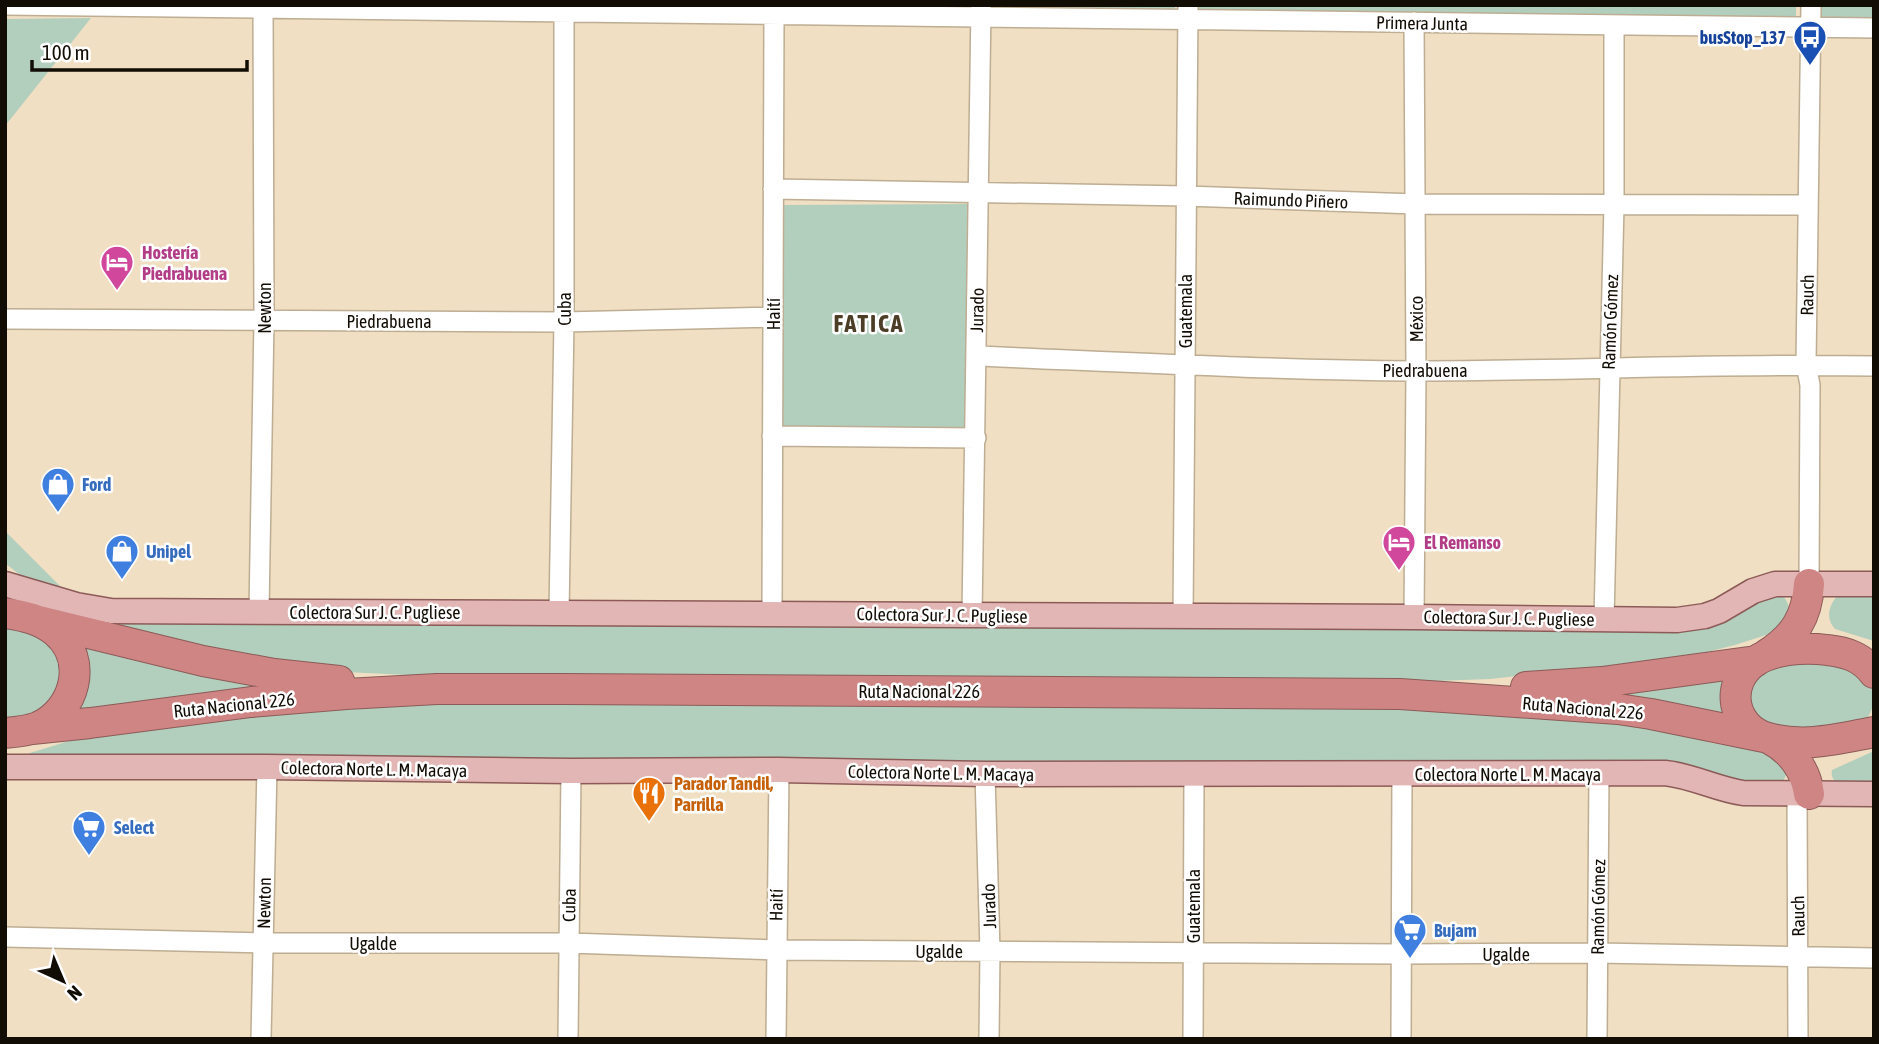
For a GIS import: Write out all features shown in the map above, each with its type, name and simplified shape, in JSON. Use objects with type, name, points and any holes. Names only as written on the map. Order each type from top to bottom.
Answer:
[{"type":"highway","points":[[1803,794],[1805,777],[1798,763],[1784,747],[1753,731],[1742,719],[1735,697],[1737,682],[1747,668],[1787,639],[1802,618],[1809,584]]},
{"type":"highway","points":[[1809,584],[1810,598],[1818,618],[1835,641],[1864,662]]},
{"type":"highway","points":[[5,590],[25,617],[55,631],[67,645],[74,659],[75,676],[71,692],[62,708],[48,721],[21,730],[5,750]]},
{"type":"highway","name":"Ruta Nacional 226","points":[[25,617],[235,668],[310,678],[437,689]]},
{"type":"highway","name":"Ruta Nacional 226","points":[[1400,694],[1602,682],[1759,659],[1807,649],[1836,651],[1864,662]]},
{"type":"highway","name":"Ruta Nacional 226","points":[[21,730],[251,702],[437,689],[1400,694],[1618,709],[1767,738],[1808,743],[1826,742],[1861,731]]},
{"type":"highway","points":[[1803,794],[1831,752],[1861,731]]},
{"type":"main road","name":"Colectora Sur J. C. Pugliese","points":[[5,584],[57,600],[103,610],[1604,619],[1690,619],[1705,616],[1753,591],[1775,584],[1874,584]]},
{"type":"main road","name":"Colectora Norte L. M. Macaya","points":[[5,767],[985,774],[1673,774],[1728,791],[1744,793],[1874,794]]},
{"type":"street","name":"Primera Junta","points":[[5,5],[564,9],[774,15],[981,11],[1188,12],[1414,22],[1874,29]]},
{"type":"street","name":"Rauch","points":[[1809,584],[1810,386],[1806,364],[1811,5]]},
{"type":"street","name":"Newton","points":[[259,611],[264,320],[263,7]]},
{"type":"street","name":"Cuba","points":[[559,612],[564,322],[564,9]]},
{"type":"street","name":"Jurado","points":[[972,616],[981,11]]},
{"type":"street","name":"Guatemala","points":[[1183,617],[1188,12]]},
{"type":"street","name":"Haití","points":[[772,613],[774,15]]},
{"type":"street","name":"México","points":[[1414,22],[1414,617]]},
{"type":"street","name":"Ramón Gómez","points":[[1604,619],[1614,205],[1614,26]]},
{"type":"street","name":"Raimundo Piñero","points":[[773,189],[1186,196],[1416,204],[1808,205]]},
{"type":"street","name":"Piedrabuena","points":[[5,319],[564,322],[773,317]]},
{"type":"street","name":"Piedrabuena","points":[[977,356],[1185,365],[1416,370],[1806,364],[1874,366]]},
{"type":"street","points":[[772,436],[976,438]]},
{"type":"street","name":"Newton","points":[[261,1039],[267,767]]},
{"type":"street","name":"Cuba","points":[[568,1039],[571,771]]},
{"type":"street","name":"Haití","points":[[776,1039],[779,771]]},
{"type":"street","name":"Guatemala","points":[[1193,1039],[1194,773]]},
{"type":"street","points":[[1401,1039],[1402,773]]},
{"type":"street","name":"Jurado","points":[[985,774],[990,951],[989,1039]]},
{"type":"street","name":"Ramón Gómez","points":[[1597,1039],[1600,774]]},
{"type":"street","name":"Rauch","points":[[1798,1039],[1803,794]]},
{"type":"street","name":"Ugalde","points":[[5,937],[263,943],[569,943],[776,950],[1597,953],[1874,958]]},
{"type":"green space","points":[[989,5],[1175,5],[1175,11],[989,9]]},
{"type":"green space","points":[[1196,5],[1796,5],[1796,17],[1195,12]]},
{"type":"green space","points":[[1817,5],[1874,5],[1874,18],[1817,18]]},
{"type":"green space","points":[[91,18],[5,126],[5,19]]},
{"type":"green space","points":[[967,204],[966,427],[781,427],[782,205]]},
{"type":"green space","points":[[5,531],[65,591],[26,580],[5,563]]},
{"type":"green space","points":[[1874,593],[1874,641],[1835,629],[1829,612],[1837,596]]},
{"type":"green space","points":[[1760,594],[1783,596],[1790,616],[1783,626],[1766,635],[1735,645],[1683,658],[1490,679],[1329,685],[452,677],[344,672],[277,663],[122,628],[96,617],[1666,626]]},
{"type":"green space","points":[[5,623],[49,637],[66,670],[53,706],[5,725]]},
{"type":"green space","points":[[78,642],[326,685],[73,710]]},
{"type":"green space","points":[[1841,661],[1872,684],[1873,703],[1865,721],[1804,733],[1756,720],[1746,685],[1765,665]]},
{"type":"green space","points":[[1736,667],[1736,727],[1513,691]]},
{"type":"green space","points":[[435,699],[1400,706],[1552,715],[1674,731],[1711,743],[1759,750],[1778,757],[1788,770],[1783,782],[24,758],[30,753],[72,740],[140,727]]},
{"type":"green space","points":[[1874,751],[1874,786],[1846,785],[1835,781],[1832,770]]},
{"type":"place","name":"busStop_137","points":[[1810,67]]},
{"type":"place","name":"Hostería Piedrabuena","points":[[117,292]]},
{"type":"place","name":"Ford","points":[[58,514]]},
{"type":"place","name":"El Remanso","points":[[1399,572]]},
{"type":"place","name":"Unipel","points":[[122,581]]},
{"type":"place","name":"Parador Tandil, Parrilla","points":[[649,823]]},
{"type":"place","name":"Select","points":[[89,857]]},
{"type":"place","name":"Bujam","points":[[1410,960]]},
{"type":"district","name":"FATICA","points":[[869,323]]}]
